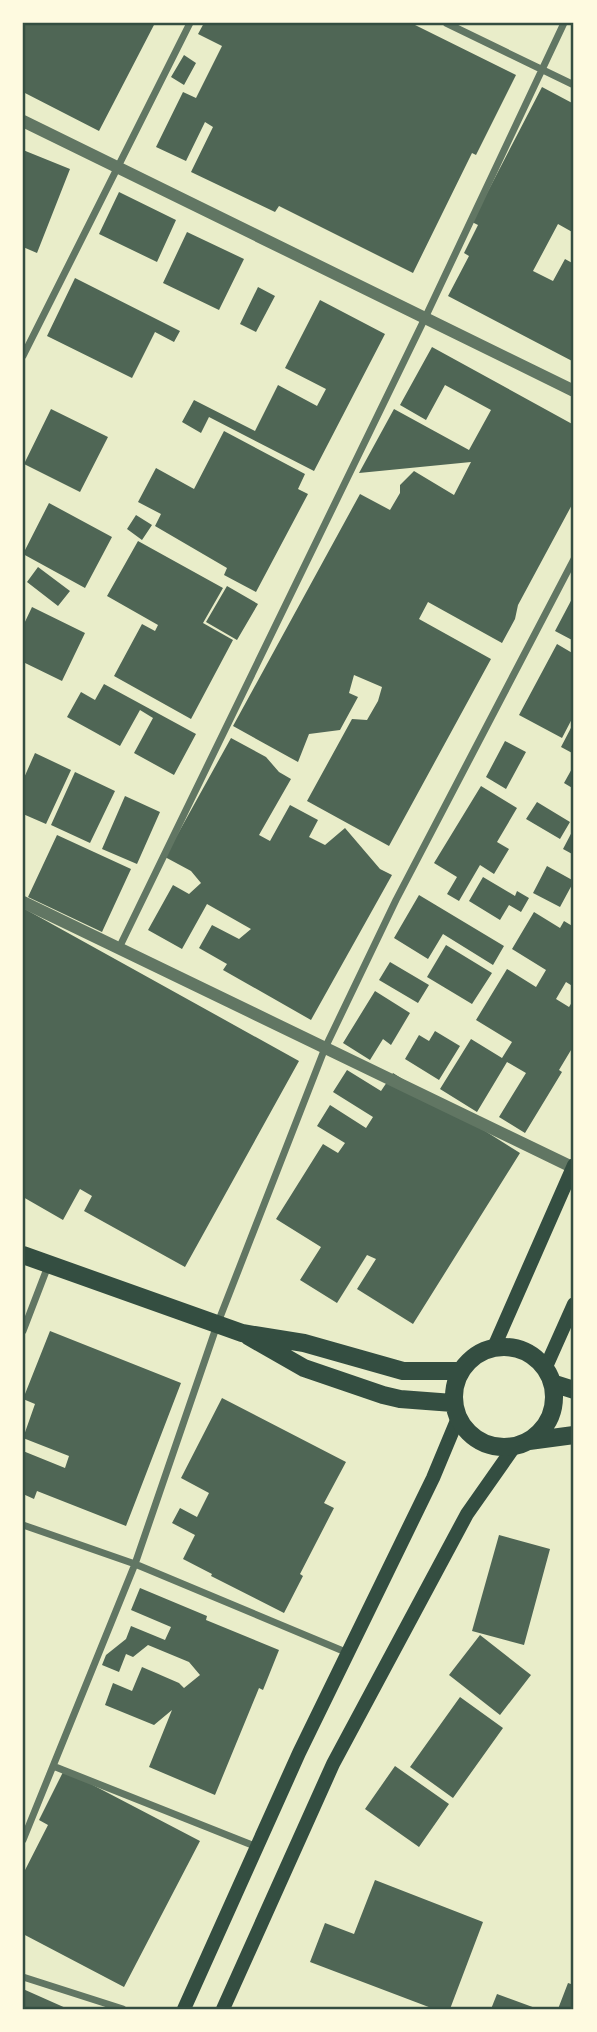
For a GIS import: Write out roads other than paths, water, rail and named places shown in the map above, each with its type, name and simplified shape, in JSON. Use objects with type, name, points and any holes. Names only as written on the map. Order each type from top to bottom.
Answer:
[{"type":"main road","points":[[494,1347],[574,1167]]},
{"type":"main road","points":[[23,1255],[242,1333],[304,1343],[403,1371],[460,1371]]},
{"type":"main road","points":[[223,2009],[333,1764],[467,1514],[521,1444],[542,1430],[551,1416],[554,1400],[549,1376],[574,1304]]},
{"type":"main road","points":[[242,1333],[304,1367],[383,1395],[456,1410]]},
{"type":"main road","points":[[574,1391],[549,1376],[532,1355],[514,1347],[494,1347],[480,1352],[460,1371],[454,1386],[456,1410],[465,1430],[487,1445],[521,1444],[574,1435]]},
{"type":"main road","points":[[184,2009],[257,1847],[433,1478],[456,1410]]},
{"type":"street","points":[[23,356],[190,23]]},
{"type":"street","points":[[446,23],[574,85]]},
{"type":"street","points":[[119,948],[425,318],[564,23]]},
{"type":"street","points":[[23,121],[574,391]]},
{"type":"street","points":[[23,1840],[135,1564],[218,1325],[325,1048],[396,900],[574,559]]},
{"type":"street","points":[[23,902],[574,1167]]},
{"type":"street","points":[[23,1331],[48,1265]]},
{"type":"street","points":[[23,1525],[135,1564],[348,1653]]},
{"type":"street","points":[[53,1766],[257,1847]]},
{"type":"street","points":[[23,1977],[123,2009]]}]
